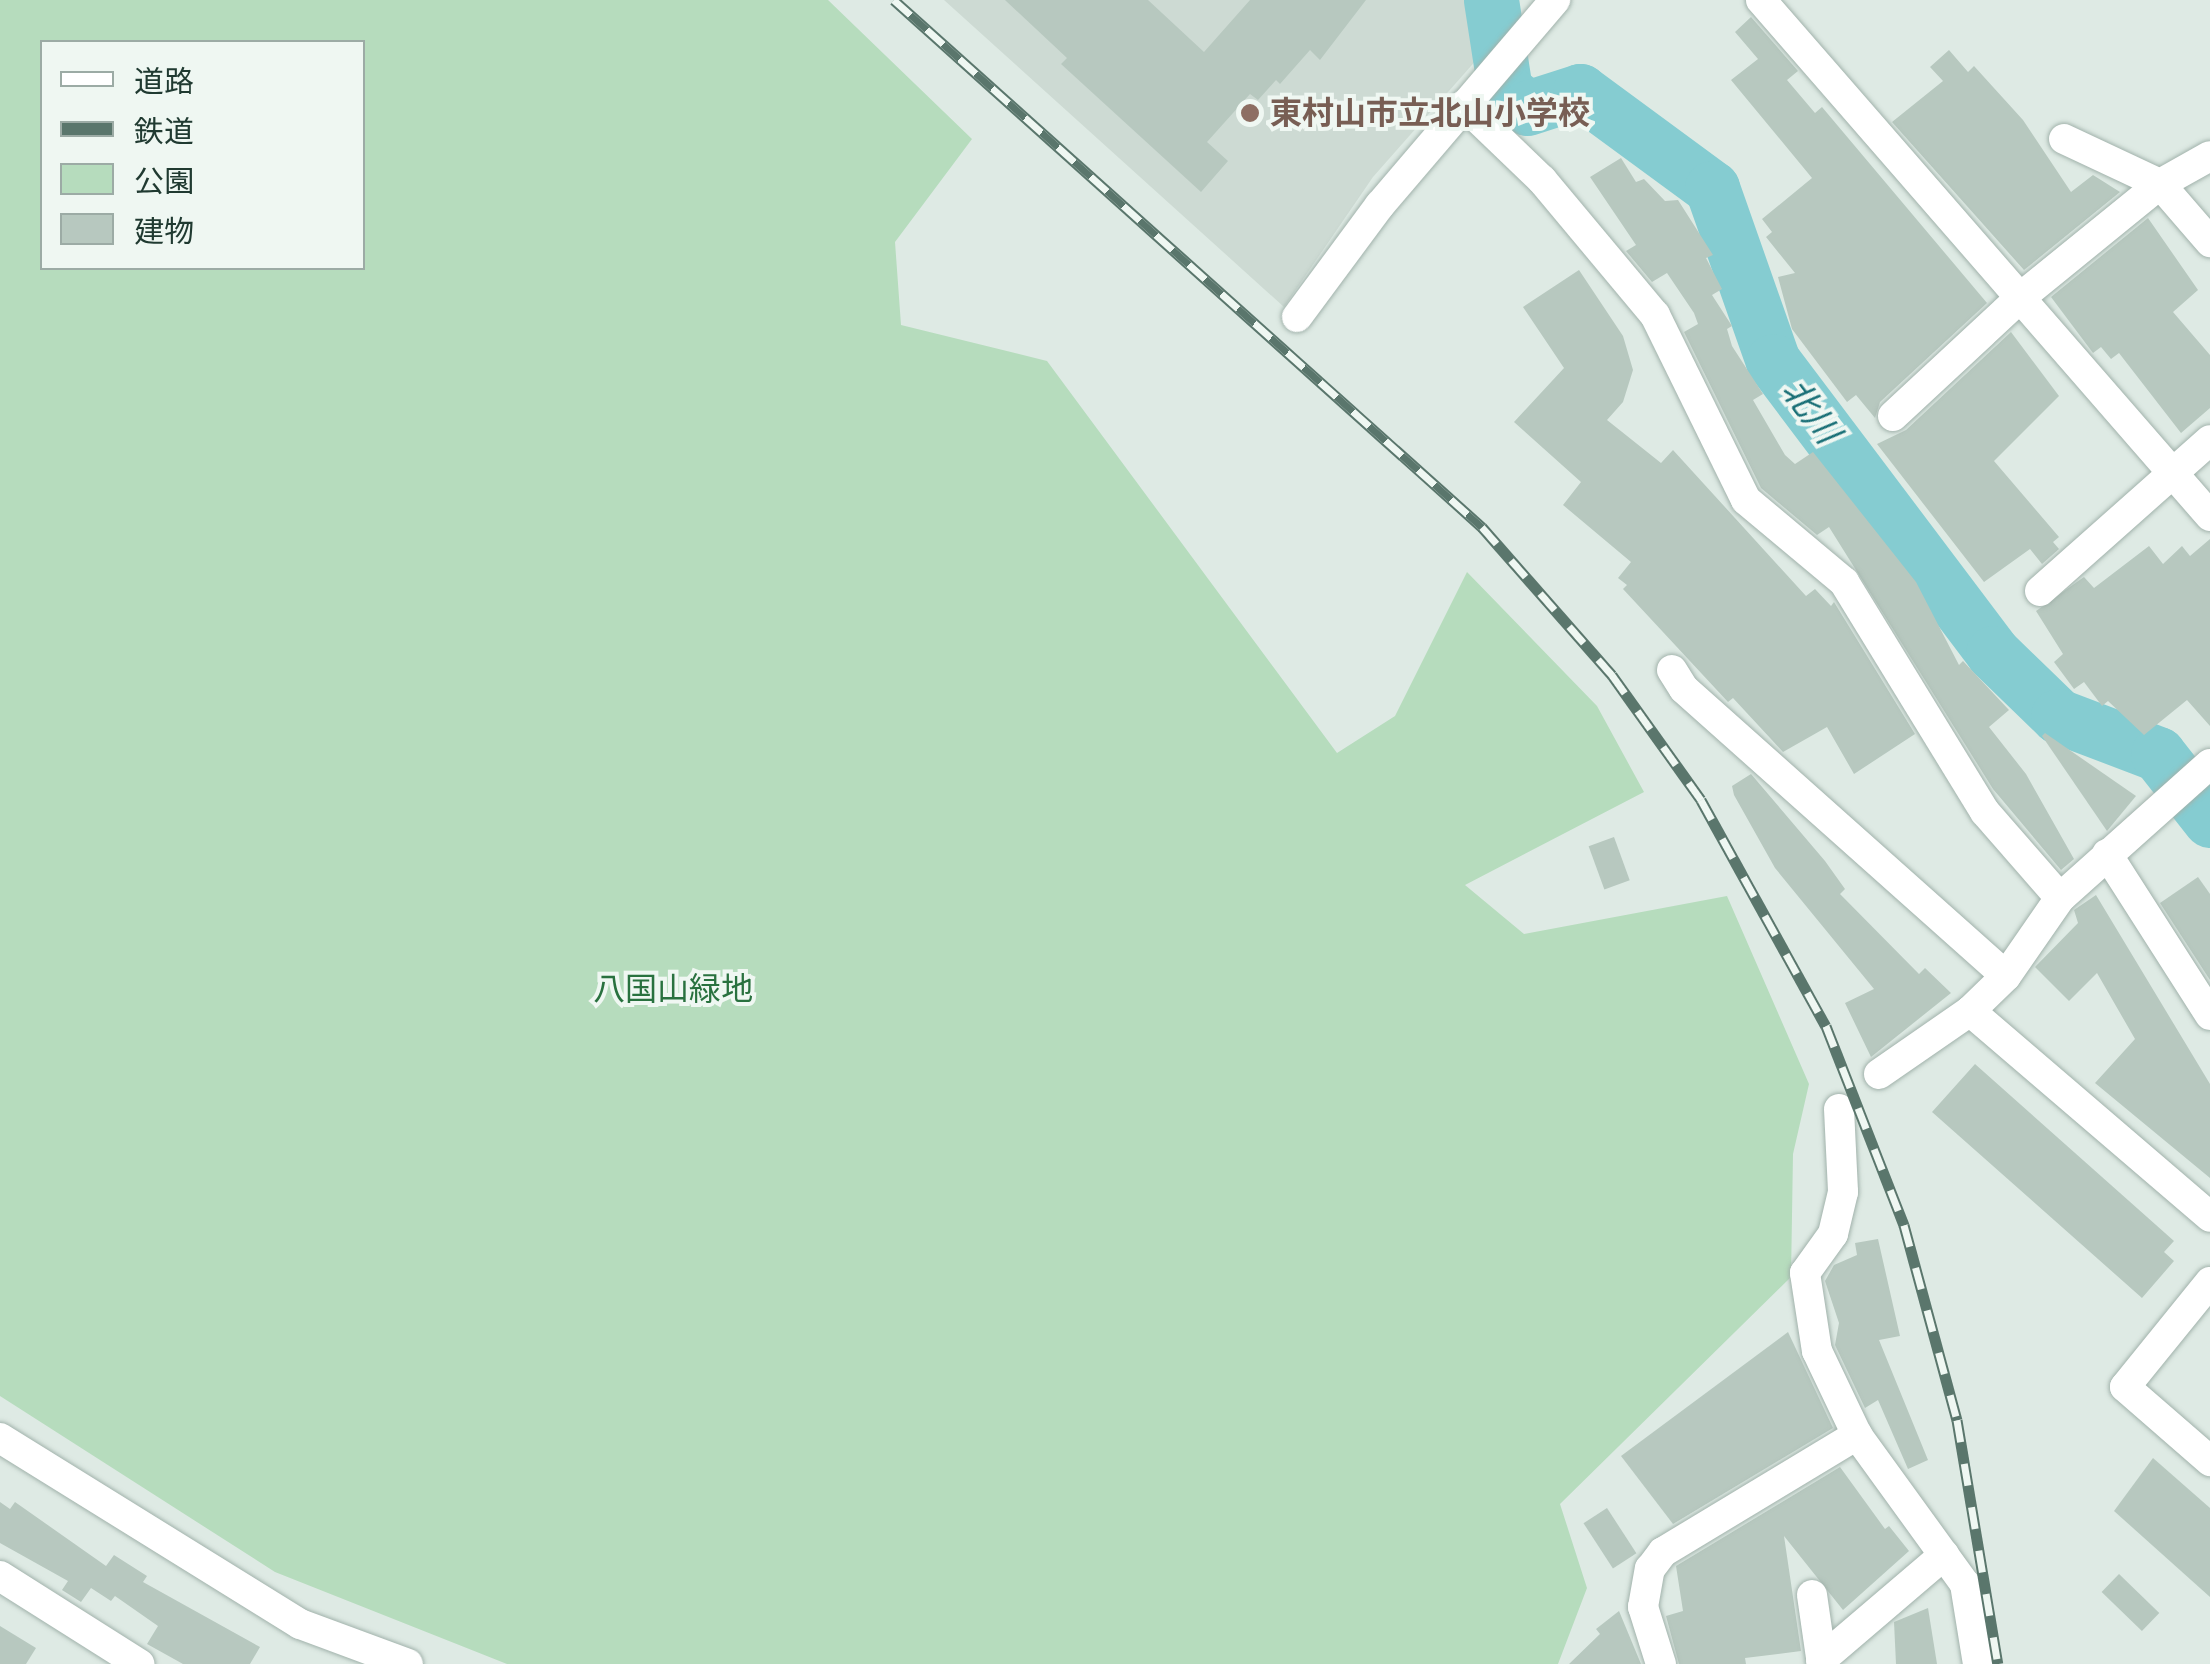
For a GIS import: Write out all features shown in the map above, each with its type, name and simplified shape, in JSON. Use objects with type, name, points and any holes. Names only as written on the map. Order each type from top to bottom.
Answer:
[{"type":"street","points":[[1761,0],[2210,516]]},
{"type":"street","points":[[1297,317],[1464,105],[1550,6]]},
{"type":"street","points":[[1464,105],[1542,180],[1655,315],[1746,500],[1844,582],[1985,812],[2060,898]]},
{"type":"street","points":[[2064,139],[2160,184],[2210,242]]},
{"type":"street","points":[[1893,416],[2021,297],[2160,184],[2210,156]]},
{"type":"street","points":[[2040,591],[2210,440]]},
{"type":"street","points":[[1672,670],[1684,689],[2006,976]]},
{"type":"street","points":[[1879,1074],[1970,1010],[2006,976],[2060,898],[2209,765]]},
{"type":"street","points":[[2107,854],[2210,1015]]},
{"type":"street","points":[[1970,1010],[2210,1217]]},
{"type":"street","points":[[1839,1108],[1842,1192],[1833,1234],[1805,1273],[1817,1351],[1857,1435],[1965,1584],[1978,1664]]},
{"type":"street","points":[[2210,1282],[2125,1387],[2210,1461]]},
{"type":"street","points":[[1661,1664],[1643,1607],[1650,1569],[1663,1552],[1857,1435]]},
{"type":"street","points":[[0,1438],[300,1624],[408,1664]]},
{"type":"street","points":[[1822,1662],[1944,1555]]},
{"type":"street","points":[[0,1576],[138,1664]]},
{"type":"street","points":[[1812,1595],[1822,1662]]},
{"type":"shaded area","name":"東村山市立北山小学校","points":[[944,0],[1480,0],[1486,49],[1373,177],[1284,307]]},
{"type":"green space","name":"八国山緑地","points":[[0,0],[828,0],[972,139],[895,242],[901,325],[1047,361],[1337,753],[1395,716],[1467,572],[1597,706],[1644,792],[1465,885],[1524,934],[1727,896],[1809,1084],[1793,1154],[1791,1277],[1560,1504],[1587,1588],[1558,1664],[507,1664],[275,1572],[0,1396]]},
{"type":"building","points":[[1005,0],[1148,0],[1204,52],[1250,0],[1366,0],[1320,60],[1310,50],[1280,84],[1276,80],[1258,100],[1250,94],[1207,142],[1228,161],[1201,192],[1061,64],[1067,58]]},
{"type":"building","points":[[1751,17],[1798,71],[1787,80],[1815,113],[1822,107],[1987,303],[1880,402],[1875,418],[1856,395],[1847,402],[1792,329],[1778,277],[1795,273],[1766,237],[1772,232],[1762,219],[1812,178],[1731,80],[1758,59],[1735,32]]},
{"type":"building","points":[[1949,50],[1968,72],[1974,66],[2023,120],[2071,192],[2093,175],[2120,192],[2024,270],[1892,122],[1943,81],[1930,67]]},
{"type":"building","points":[[1621,158],[1636,182],[1644,179],[1665,201],[1678,200],[1713,255],[1706,258],[1722,289],[1712,295],[1732,326],[1727,329],[1732,346],[1763,394],[1753,400],[1785,455],[1795,464],[1813,452],[1916,582],[1959,665],[1963,661],[2009,710],[1989,727],[2026,774],[2074,859],[2061,870],[1993,789],[1829,527],[1817,535],[1761,488],[1684,332],[1698,324],[1694,313],[1667,273],[1652,282],[1626,251],[1636,245],[1590,177]]},
{"type":"building","points":[[2148,218],[2198,290],[2173,312],[2210,355],[2210,408],[2181,433],[2119,353],[2111,359],[2101,347],[2093,353],[2051,297]]},
{"type":"building","points":[[1579,270],[1623,336],[1633,370],[1623,402],[1607,420],[1661,463],[1673,450],[1806,596],[1815,589],[1831,606],[1834,602],[1915,734],[1854,774],[1827,727],[1783,752],[1733,698],[1728,702],[1623,589],[1627,585],[1618,578],[1631,562],[1563,505],[1581,482],[1514,422],[1564,368],[1523,307]]},
{"type":"building","points":[[2011,332],[2059,396],[1994,461],[2059,537],[2053,542],[2059,549],[2042,564],[2030,549],[1984,582],[1877,444],[1906,430]]},
{"type":"building","points":[[2210,539],[2210,726],[2187,700],[2144,735],[2108,701],[2102,706],[2084,682],[2074,689],[2054,662],[2063,654],[2036,611],[2084,577],[2094,588],[2149,546],[2163,564],[2182,546],[2190,556]]},
{"type":"building","points":[[2045,733],[2136,796],[2107,831],[2042,736]]},
{"type":"building","points":[[1751,774],[1825,861],[1845,889],[1840,894],[1919,974],[1925,968],[1951,993],[1871,1057],[1845,1003],[1874,989],[1775,868],[1734,795],[1732,786]]},
{"type":"building","points":[[1614,837],[1630,880],[1604,889],[1589,846]]},
{"type":"building","points":[[2198,877],[2210,894],[2210,980],[2160,903]]},
{"type":"building","points":[[2096,895],[2210,1084],[2210,1178],[2095,1083],[2135,1039],[2097,973],[2069,1001],[2035,967],[2078,923],[2074,910]]},
{"type":"building","points":[[1975,1064],[2174,1241],[2164,1252],[2174,1261],[2142,1298],[1932,1112]]},
{"type":"building","points":[[1878,1239],[1900,1336],[1879,1340],[1928,1460],[1908,1469],[1878,1400],[1865,1408],[1835,1345],[1839,1323],[1825,1281],[1834,1265],[1857,1255],[1855,1243]]},
{"type":"building","points":[[1788,1332],[1833,1428],[1673,1524],[1621,1456]]},
{"type":"building","points":[[2153,1458],[2210,1508],[2210,1597],[2114,1511]]},
{"type":"building","points":[[1840,1467],[1885,1529],[1889,1526],[1909,1551],[1843,1610],[1784,1536],[1801,1651],[1745,1658],[1746,1664],[1679,1664],[1666,1616],[1683,1611],[1676,1566]]},
{"type":"building","points":[[0,1502],[10,1509],[15,1502],[106,1566],[114,1555],[147,1576],[143,1582],[260,1647],[250,1664],[183,1664],[147,1644],[158,1626],[115,1596],[111,1601],[91,1588],[81,1602],[62,1590],[68,1581],[0,1543]]},
{"type":"building","points":[[1607,1508],[1636,1553],[1613,1569],[1584,1523]]},
{"type":"building","points":[[2119,1574],[2159,1613],[2142,1631],[2102,1592]]},
{"type":"building","points":[[1928,1608],[1937,1664],[1896,1664],[1894,1622]]},
{"type":"building","points":[[1619,1611],[1641,1664],[1569,1664],[1600,1634],[1596,1629]]},
{"type":"building","points":[[0,1626],[36,1648],[26,1664],[0,1664]]},
{"type":"waterway","name":"北川","points":[[1491,0],[1505,90],[1527,108],[1580,91],[1712,188],[1773,361],[1993,653],[2058,716],[2158,754],[2210,820]]},
{"type":"railway","points":[[894,0],[1482,527],[1612,675],[1701,800],[1826,1026],[1904,1225],[1957,1420],[1998,1664]]},
{"type":"place","name":"東村山市立北山小学校","points":[[1250,113]]}]
